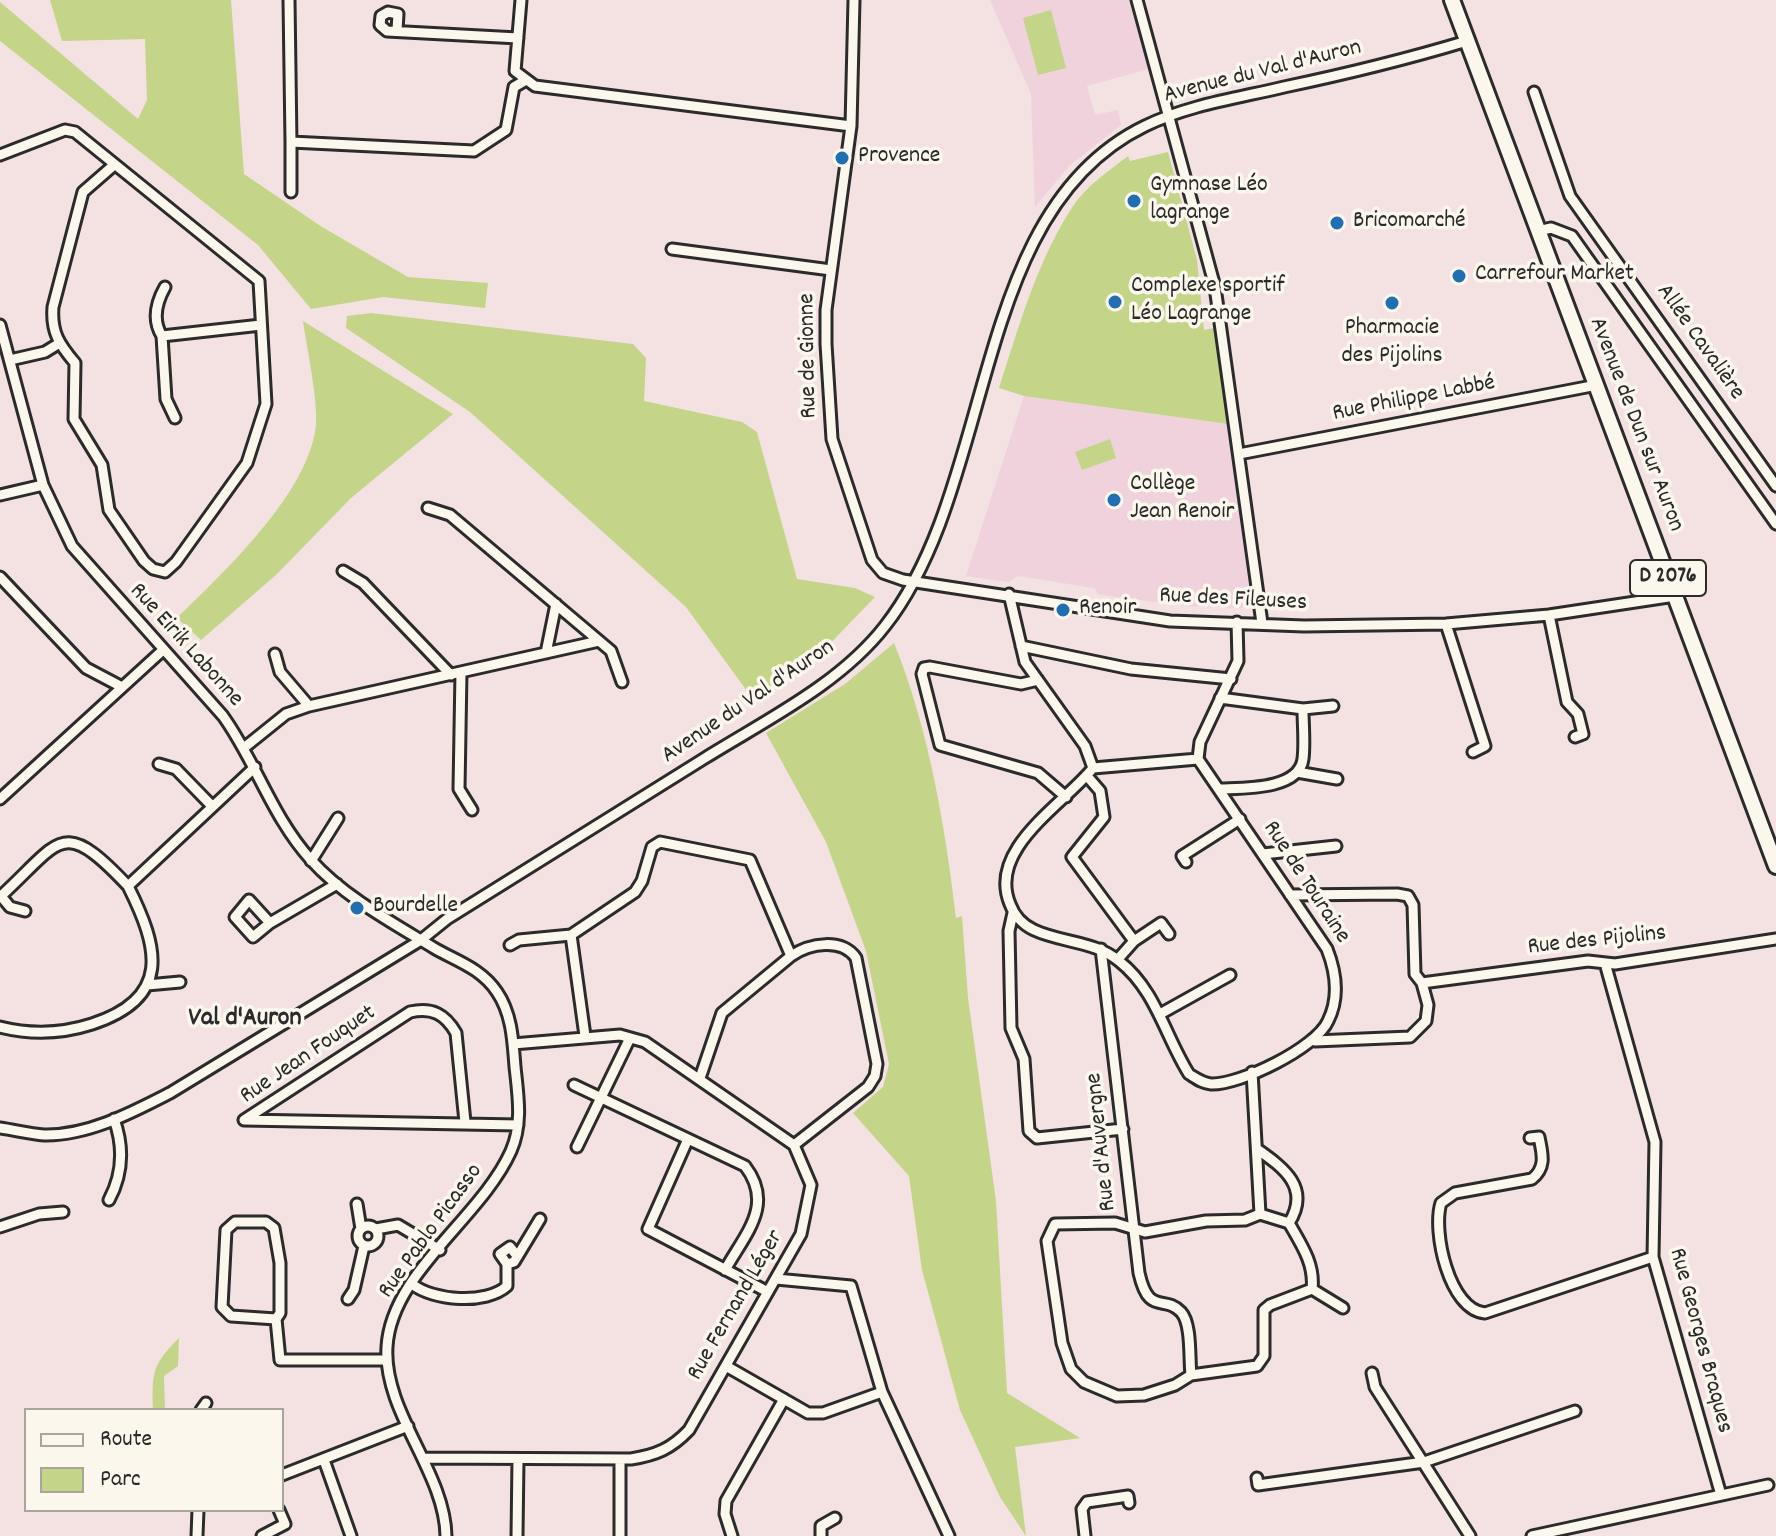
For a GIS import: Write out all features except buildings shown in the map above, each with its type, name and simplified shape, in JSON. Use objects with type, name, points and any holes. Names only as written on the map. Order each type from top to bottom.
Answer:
[{"type":"main road","name":"Avenue de Dun sur Auron","points":[[1452,0],[1776,866]]},
{"type":"street","points":[[289,0],[291,192]]},
{"type":"street","points":[[521,0],[515,71],[535,86],[851,126]]},
{"type":"street","name":"Rue de Gionne","points":[[854,0],[851,126],[831,270],[826,344],[835,451],[875,565],[890,577],[916,582]]},
{"type":"street","points":[[1137,0],[1215,287],[1262,623]]},
{"type":"street","points":[[397,30],[518,38]]},
{"type":"street","name":"Avenue du Val d'Auron","points":[[0,1128],[45,1135],[114,1119],[170,1093],[421,940],[447,919],[801,699],[861,652],[916,582],[932,550],[1019,274],[1043,221],[1070,184],[1100,153],[1124,136],[1203,105],[1329,77],[1467,41]]},
{"type":"street","points":[[291,142],[474,151],[506,130],[514,87],[526,80]]},
{"type":"street","name":"Allée Cavalière","points":[[1534,92],[1570,196],[1776,486]]},
{"type":"street","points":[[0,155],[65,130],[75,132],[259,281],[266,404],[247,463],[176,562],[165,572],[153,569],[144,561],[109,510],[102,465],[74,419],[75,363],[58,344],[52,325],[53,307],[83,192],[114,165]]},
{"type":"street","points":[[1538,231],[1551,228],[1572,236],[1776,524]]},
{"type":"street","points":[[672,249],[831,270]]},
{"type":"street","points":[[165,287],[156,301],[156,327],[162,336],[166,399],[175,418]]},
{"type":"street","name":"Rue Eirik Labonne","points":[[0,325],[43,485],[72,546],[223,716],[245,747],[277,816],[311,861],[337,884],[421,940]]},
{"type":"street","points":[[162,336],[261,325]]},
{"type":"street","points":[[10,360],[45,352],[58,344]]},
{"type":"street","name":"Rue Philippe Labbé","points":[[1239,454],[1597,385]]},
{"type":"street","points":[[0,495],[43,485]]},
{"type":"street","points":[[428,508],[450,515],[611,651],[622,682]]},
{"type":"street","points":[[343,571],[363,583],[456,674],[459,789],[472,810]]},
{"type":"street","points":[[0,577],[86,668],[122,687]]},
{"type":"street","name":"Rue des Fileuses","points":[[916,582],[1170,621],[1375,627],[1549,615],[1675,596]]},
{"type":"street","points":[[1009,594],[1025,662],[1085,746],[1090,772],[1100,791],[1104,817],[1074,852],[1073,862],[1134,941]]},
{"type":"street","points":[[546,653],[556,604]]},
{"type":"street","points":[[1549,615],[1567,702],[1578,714],[1583,734],[1575,737]]},
{"type":"street","points":[[1123,1129],[1037,1138],[1029,1131],[1024,1059],[1011,1028],[1009,931],[1013,913],[1005,885],[1010,860],[1016,849],[1090,772],[1198,759],[1200,742],[1238,661],[1237,622]]},
{"type":"street","points":[[1446,624],[1485,746],[1473,752]]},
{"type":"street","points":[[245,747],[286,714],[309,706],[599,641]]},
{"type":"street","points":[[1021,646],[1131,669],[1231,679]]},
{"type":"street","points":[[0,799],[163,650]]},
{"type":"street","points":[[275,654],[280,672],[309,706]]},
{"type":"street","points":[[1038,680],[1021,684],[930,667],[924,668],[922,674],[940,745],[1030,770],[1066,797]]},
{"type":"street","points":[[1220,698],[1303,709],[1333,706]]},
{"type":"street","points":[[1297,772],[1303,762],[1303,709]]},
{"type":"street","name":"Rue de Touraine","points":[[1198,759],[1327,949],[1336,977],[1328,1022],[1315,1041]]},
{"type":"street","points":[[159,764],[176,769],[211,805]]},
{"type":"street","points":[[128,886],[255,767]]},
{"type":"street","points":[[1221,789],[1260,788],[1297,772],[1337,779]]},
{"type":"street","points":[[311,861],[338,818]]},
{"type":"street","points":[[1186,862],[1182,856],[1240,819]]},
{"type":"street","points":[[0,1027],[38,1033],[83,1027],[126,1009],[147,985],[151,963],[149,927],[128,886],[99,855],[85,845],[68,842],[52,847],[1,896],[10,907],[25,911]]},
{"type":"street","points":[[510,945],[519,940],[571,935],[635,892],[642,881],[652,847],[660,842],[750,860],[791,956]]},
{"type":"street","points":[[1263,854],[1336,846]]},
{"type":"street","points":[[270,923],[337,884]]},
{"type":"street","points":[[1013,913],[1030,928],[1101,949],[1118,959],[1144,987],[1184,1065],[1198,1081],[1216,1084],[1252,1072],[1288,1058],[1315,1041],[1410,1037],[1426,1021],[1428,1005],[1412,958],[1413,905],[1408,896],[1290,895]]},
{"type":"street","points":[[1118,959],[1134,941],[1161,923],[1169,934]]},
{"type":"street","points":[[571,935],[585,1036]]},
{"type":"street","name":"Rue des Pijolins","points":[[1422,983],[1588,961],[1605,963],[1776,939]]},
{"type":"street","name":"Rue Pablo Picasso","points":[[421,940],[484,976],[508,1011],[518,1125],[499,1174],[412,1284],[396,1309],[389,1331],[387,1360],[390,1385],[423,1458],[446,1536]]},
{"type":"street","points":[[513,1044],[585,1036],[630,1038],[645,1042],[794,1145],[868,1087],[875,1076],[877,1064],[856,958],[850,949],[838,944],[800,950],[722,1013],[700,1078]]},
{"type":"street","name":"Rue d'Auvergne","points":[[1101,949],[1134,1212],[1131,1227],[1115,1223],[1055,1224],[1050,1230],[1047,1241],[1062,1343],[1071,1369],[1084,1382],[1117,1396],[1144,1395],[1175,1385],[1191,1375],[1257,1366],[1264,1356],[1264,1310],[1312,1289]]},
{"type":"street","name":"Rue Georges Braques","points":[[1605,963],[1655,1142],[1653,1257],[1721,1495]]},
{"type":"street","points":[[1160,1014],[1230,975]]},
{"type":"street","points":[[147,985],[180,982]]},
{"type":"street","name":"Rue Jean Fouquet","points":[[465,1122],[456,1033],[449,1021],[435,1011],[422,1009],[410,1012],[244,1120],[260,1123],[465,1122],[518,1125]]},
{"type":"street","points":[[577,1147],[630,1038]]},
{"type":"street","points":[[1252,1072],[1260,1214]]},
{"type":"street","points":[[574,1085],[745,1166],[757,1182],[760,1202],[725,1270]]},
{"type":"street","points":[[109,1200],[119,1183],[120,1170],[121,1149],[114,1119]]},
{"type":"street","points":[[1530,1138],[1539,1137],[1543,1157],[1538,1174],[1532,1179],[1455,1193],[1441,1203],[1438,1217],[1450,1283],[1470,1309],[1485,1313],[1653,1257]]},
{"type":"street","points":[[688,1139],[648,1229],[768,1292]]},
{"type":"street","name":"Rue Fernand Léger","points":[[423,1458],[620,1459],[657,1455],[674,1446],[689,1430],[801,1234],[808,1212],[811,1185],[794,1145]]},
{"type":"street","points":[[1257,1149],[1287,1170],[1296,1186],[1298,1203],[1289,1223]]},
{"type":"street","points":[[348,1299],[354,1290],[364,1246],[358,1238],[361,1229],[357,1204]]},
{"type":"street","points":[[0,1227],[39,1214],[63,1212]]},
{"type":"street","points":[[1191,1375],[1185,1318],[1179,1310],[1151,1302],[1142,1289],[1131,1227],[1145,1232],[1206,1221],[1245,1220],[1260,1214],[1289,1223],[1304,1248],[1314,1276],[1312,1289],[1343,1308]]},
{"type":"street","points":[[507,1264],[514,1262],[525,1249],[540,1219]]},
{"type":"street","points":[[276,1319],[231,1316],[222,1307],[226,1230],[235,1222],[266,1222],[274,1228],[280,1263],[280,1313],[276,1319],[280,1360],[387,1360]]},
{"type":"street","points":[[361,1229],[366,1226],[376,1229],[398,1225],[440,1250]]},
{"type":"street","points":[[364,1246],[376,1242],[376,1229]]},
{"type":"street","points":[[412,1284],[430,1293],[479,1299],[507,1286],[507,1264],[500,1254],[503,1248],[510,1247],[517,1256]]},
{"type":"street","points":[[776,1279],[851,1286],[882,1392],[949,1536]]},
{"type":"street","points":[[726,1366],[808,1413],[823,1413],[882,1392]]},
{"type":"street","points":[[1372,1373],[1375,1387],[1470,1536]]},
{"type":"street","points":[[732,1536],[725,1514],[726,1501],[784,1399]]},
{"type":"street","points":[[1257,1478],[1258,1485],[1424,1462],[1575,1411]]},
{"type":"street","points":[[284,1474],[408,1426]]},
{"type":"street","points":[[517,1536],[518,1459]]},
{"type":"street","points":[[620,1459],[620,1536]]},
{"type":"street","points":[[324,1460],[351,1536]]},
{"type":"street","points":[[1532,1536],[1768,1485]]},
{"type":"street","points":[[1085,1536],[1082,1509],[1087,1502],[1128,1496],[1129,1503]]},
{"type":"street","points":[[197,1536],[198,1512]]},
{"type":"street","points":[[262,1536],[285,1524],[280,1512]]},
{"type":"street","points":[[821,1536],[821,1526],[835,1518]]},
{"type":"shaded area","points":[[990,0],[1129,0],[1148,69],[1087,86],[1095,115],[1118,110],[1121,125],[1070,165],[1035,207],[1031,94]]},
{"type":"shaded area","name":"Collège Jean Renoir","points":[[1024,396],[1228,424],[1252,598],[1242,608],[1187,606],[1109,596],[1098,594],[1094,588],[1018,576],[1008,582],[966,576]]},
{"type":"green space","points":[[50,0],[231,0],[244,174],[322,227],[408,277],[488,283],[485,308],[383,297],[311,309],[258,245],[0,41],[0,2],[138,119],[147,100],[145,39],[62,41]]},
{"type":"green space","points":[[1051,10],[1066,68],[1038,75],[1023,18]]},
{"type":"green space","name":"Complexe sportif Léo Lagrange","points":[[1168,152],[1197,260],[1204,330],[1215,328],[1228,424],[1024,396],[999,388],[1039,271],[1073,206],[1092,185],[1128,156],[1130,161]]},
{"type":"green space","points":[[371,313],[633,344],[646,358],[644,401],[742,422],[757,432],[797,579],[855,588],[875,597],[816,658],[752,698],[686,607],[470,412],[346,328],[347,316]]},
{"type":"green space","points":[[303,321],[453,414],[351,498],[277,574],[201,640],[177,618],[262,530],[298,477],[310,451],[316,414]]},
{"type":"green space","points":[[1110,439],[1116,458],[1082,470],[1075,452]]},
{"type":"green space","points":[[894,643],[926,744],[941,813],[956,918],[962,916],[968,998],[996,1201],[1007,1393],[1080,1438],[1015,1447],[1026,1536],[1000,1497],[960,1410],[922,1270],[909,1176],[853,1113],[883,1087],[889,1064],[866,951],[826,842],[766,733],[845,684]]},
{"type":"green space","points":[[179,1338],[178,1366],[164,1376],[165,1408],[153,1408],[156,1370],[163,1355]]},
{"type":"place","name":"Provence","points":[[842,158]]},
{"type":"place","name":"Gymnase Léo lagrange","points":[[1134,201]]},
{"type":"place","name":"Bricomarché","points":[[1337,223]]},
{"type":"place","name":"Carrefour Market","points":[[1459,276]]},
{"type":"place","name":"Complexe sportif Léo Lagrange","points":[[1115,302]]},
{"type":"place","name":"Pharmacie des Pijolins","points":[[1392,303]]},
{"type":"place","name":"Collège Jean Renoir","points":[[1114,500]]},
{"type":"place","name":"Renoir","points":[[1063,610]]},
{"type":"place","name":"Bourdelle","points":[[357,908]]},
{"type":"district","name":"Val d'Auron","points":[[245,1020]]}]
